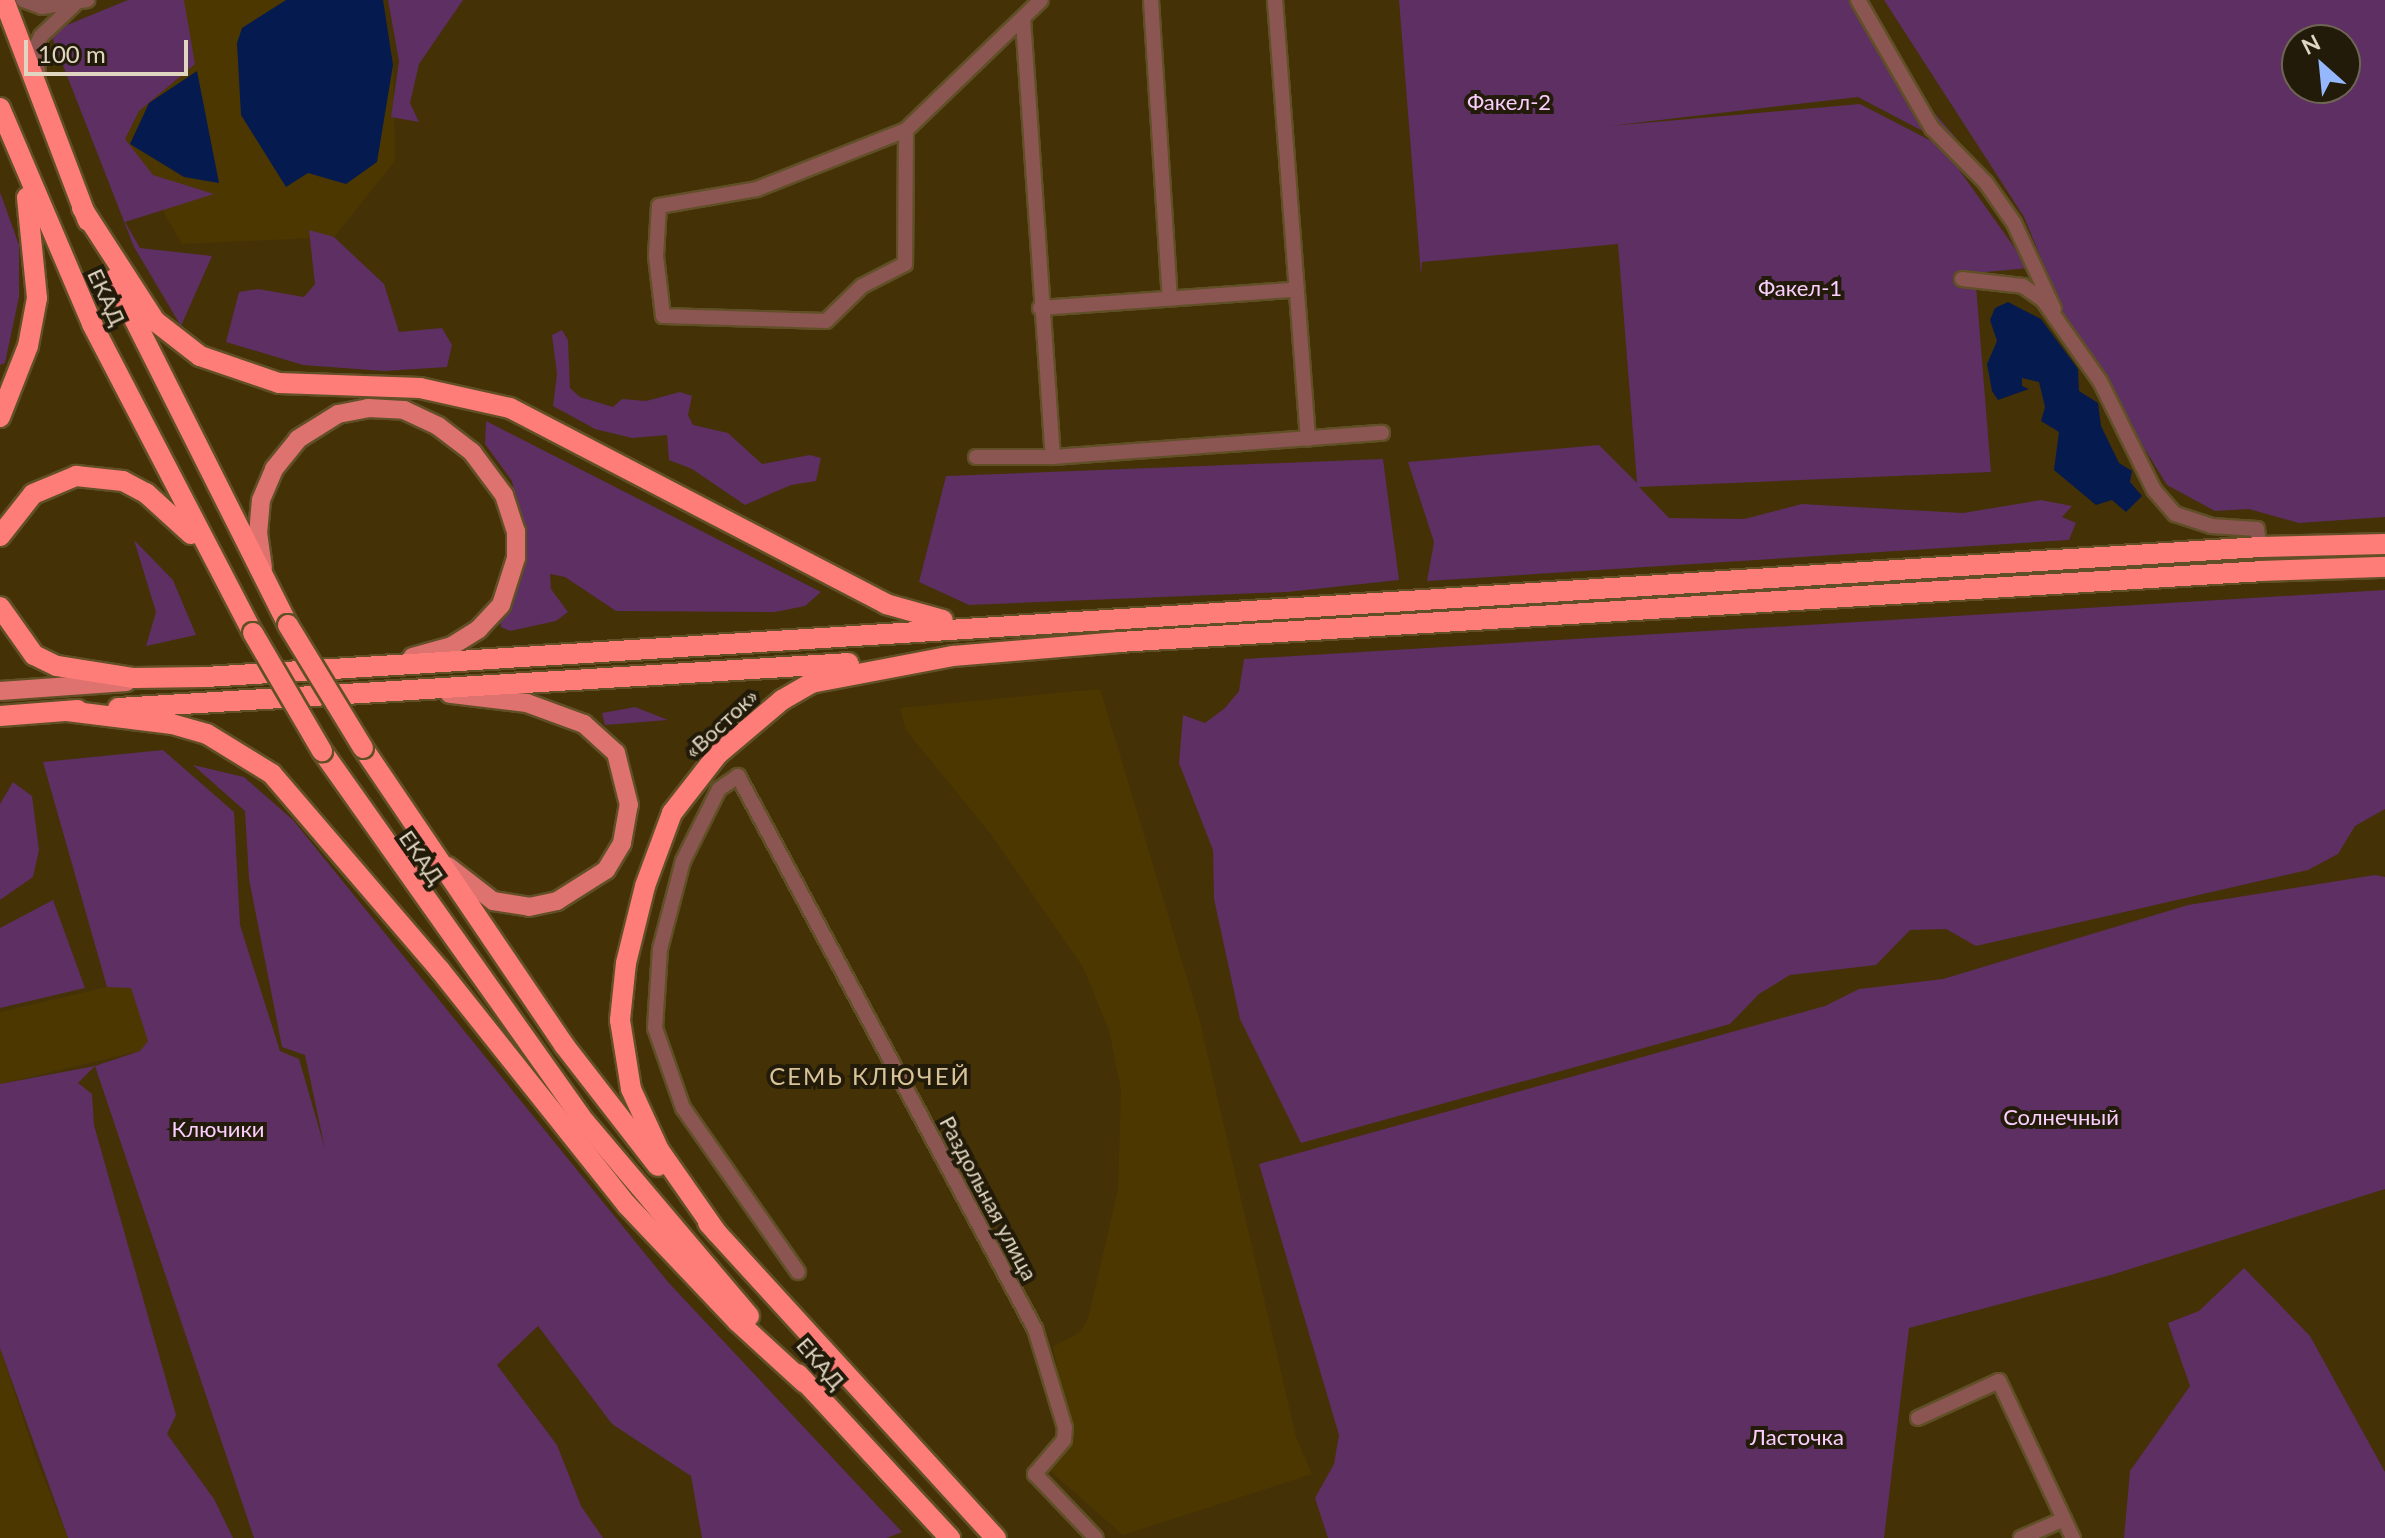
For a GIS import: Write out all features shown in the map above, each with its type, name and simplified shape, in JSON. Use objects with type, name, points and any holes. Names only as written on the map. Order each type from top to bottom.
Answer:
[{"type":"highway","name":"ЕКАД","points":[[4,0],[82,208],[133,321],[276,604],[363,748],[564,1045],[717,1233],[996,1538]]},
{"type":"highway","name":"ЕКАД","points":[[0,108],[92,324],[253,633],[322,751],[580,1116],[805,1383],[950,1538]]},
{"type":"highway","points":[[0,417],[28,346],[37,298],[31,212],[10,135]]},
{"type":"highway","points":[[82,208],[155,321],[218,365],[279,383],[420,388],[510,408],[886,604],[927,618],[995,625]]},
{"type":"highway","points":[[0,536],[12,515],[54,481],[98,477],[123,481],[162,503],[218,568]]},
{"type":"highway","points":[[0,607],[34,655],[57,666],[134,678],[206,677],[357,665],[2260,547],[2385,544]]},
{"type":"highway","name":"«Восток»","points":[[717,1233],[643,1119],[624,1059],[621,989],[658,844],[694,781],[782,700],[828,678],[953,656],[1265,632],[2385,567]]},
{"type":"highway","points":[[0,716],[953,656]]},
{"type":"highway","points":[[67,711],[172,724],[207,734],[272,774],[393,912],[627,1205],[737,1321],[805,1383]]},
{"type":"main road","points":[[276,604],[261,560],[258,514],[269,477],[298,439],[338,414],[368,408],[404,410],[452,435],[490,473],[510,506],[517,543],[509,589],[469,638],[420,656],[357,665]]},
{"type":"main road","points":[[0,691],[206,677]]},
{"type":"main road","points":[[376,694],[479,697],[551,710],[596,732],[621,765],[629,805],[622,843],[606,870],[567,897],[529,907],[493,901],[430,848]]},
{"type":"street","points":[[23,0],[42,7],[81,2]]},
{"type":"street","points":[[906,130],[905,264],[862,286],[826,321],[663,316],[656,256],[659,206],[757,189],[906,130],[1041,0]]},
{"type":"street","points":[[1151,0],[1170,298]]},
{"type":"street","points":[[1275,0],[1293,290],[1308,439]]},
{"type":"street","points":[[1858,0],[1932,128],[1986,183],[2014,223],[2061,328]]},
{"type":"street","points":[[61,148],[35,48],[81,2]]},
{"type":"street","points":[[1023,19],[1040,308],[1053,457]]},
{"type":"street","points":[[1962,279],[2023,286],[2043,300],[2100,381],[2154,490],[2175,514],[2211,526],[2257,529],[2260,547]]},
{"type":"street","points":[[1040,308],[1293,290]]},
{"type":"street","points":[[976,457],[1053,457],[1382,433]]},
{"type":"street","name":"Раздольная улица","points":[[798,1272],[683,1108],[662,1058],[655,1028],[660,949],[683,861],[719,789],[738,776],[1035,1329],[1065,1428],[1064,1440],[1035,1474],[1096,1538]]},
{"type":"street","points":[[1918,1418],[1999,1381],[2073,1538]]},
{"type":"street","points":[[2021,1538],[2064,1519]]},
{"type":"shaded area","points":[[175,0],[374,0],[393,65],[395,161],[334,237],[182,244],[75,57]]},
{"type":"shaded area","points":[[1100,689],[1199,1018],[1296,1437],[1312,1474],[1123,1535],[1048,1469],[1071,1439],[1053,1347],[1080,1332],[1088,1319],[1118,1190],[1121,1090],[1109,1030],[1083,967],[990,833],[906,730],[900,708]]},
{"type":"shaded area","points":[[107,987],[131,987],[149,1041],[140,1051],[0,1084],[0,1012]]},
{"type":"shaded area","points":[[0,1348],[36,1458],[68,1538],[0,1538]]},
{"type":"green space","points":[[128,0],[184,0],[195,64],[139,111],[125,139],[153,175],[214,194],[125,222],[140,248],[212,256],[181,326],[134,247],[50,32]]},
{"type":"green space","points":[[388,0],[463,0],[419,64],[410,103],[419,122],[391,117],[399,61]]},
{"type":"green space","points":[[1399,0],[1869,0],[1931,109],[1957,139],[1936,138],[1858,97],[1609,126],[1860,104],[1943,147],[2029,268],[1975,273],[1991,472],[1639,487],[1669,518],[1744,519],[1802,504],[1963,513],[2041,500],[2072,506],[2062,517],[2076,523],[2069,540],[1427,581],[1434,542],[1408,462],[1599,445],[1637,483],[1618,244],[1422,262],[1421,275]]},
{"type":"green space","points":[[1884,0],[2385,0],[2385,517],[2299,523],[2249,509],[2215,511],[2167,485],[2069,327],[2024,217]]},
{"type":"green space","points":[[0,192],[19,245],[19,297],[5,363],[0,365]]},
{"type":"green space","points":[[309,230],[334,237],[384,284],[399,332],[442,328],[452,345],[447,367],[384,371],[303,365],[226,342],[239,292],[258,289],[304,297],[315,284]]},
{"type":"green space","points":[[562,330],[568,340],[570,388],[580,397],[613,407],[622,399],[646,401],[680,392],[692,396],[688,415],[693,425],[728,433],[762,464],[810,455],[821,458],[816,481],[791,485],[745,505],[692,469],[669,460],[667,435],[632,438],[595,429],[553,406],[557,374],[552,335]]},
{"type":"green space","points":[[486,421],[821,592],[805,606],[775,612],[616,611],[565,577],[550,574],[551,589],[568,612],[556,621],[510,631],[501,627],[499,615],[510,607],[527,549],[512,481],[485,444]]},
{"type":"green space","points":[[1383,459],[1399,580],[1287,592],[969,605],[919,582],[946,476]]},
{"type":"green space","points":[[134,540],[173,580],[196,635],[146,646],[156,612]]},
{"type":"green space","points":[[2385,590],[2385,809],[2355,826],[2338,854],[2308,870],[1976,946],[1946,929],[1910,930],[1876,965],[1790,975],[1759,994],[1730,1024],[1301,1143],[1240,1019],[1214,899],[1213,850],[1179,763],[1183,715],[1205,723],[1225,708],[1239,691],[1244,659]]},
{"type":"green space","points":[[635,707],[668,720],[605,725],[602,713]]},
{"type":"green space","name":"Ключики","points":[[163,750],[234,812],[240,925],[280,1051],[299,1059],[325,1149],[305,1055],[282,1047],[249,879],[245,811],[193,765],[244,777],[293,820],[668,1282],[902,1532],[887,1538],[702,1538],[691,1476],[612,1424],[538,1326],[497,1365],[557,1445],[581,1506],[603,1538],[254,1538],[95,1066],[140,1051],[148,1041],[131,988],[107,987],[43,762]]},
{"type":"green space","points":[[13,782],[32,796],[39,850],[33,877],[0,900],[0,804]]},
{"type":"green space","name":"Солнечный","points":[[2375,875],[2385,877],[2385,1189],[2111,1275],[1909,1328],[1884,1538],[1328,1538],[1315,1498],[1334,1464],[1339,1435],[1259,1164],[1825,1006],[1859,989],[1943,979],[2188,905]]},
{"type":"green space","points":[[53,900],[85,988],[0,1008],[0,928]]},
{"type":"green space","points":[[95,1066],[78,1083],[92,1094],[94,1125],[176,1415],[167,1434],[214,1499],[233,1538],[68,1538],[0,1348],[0,1084]]},
{"type":"green space","points":[[2244,1268],[2310,1336],[2385,1472],[2385,1538],[2124,1538],[2130,1471],[2190,1386],[2168,1323],[2199,1311]]},
{"type":"water","points":[[286,0],[383,0],[393,65],[377,162],[346,184],[308,173],[286,187],[241,115],[237,43],[242,28]]},
{"type":"water","points":[[197,71],[219,183],[184,177],[130,144],[149,103]]},
{"type":"water","points":[[2008,302],[2041,319],[2078,369],[2079,391],[2098,403],[2101,426],[2119,463],[2132,471],[2130,482],[2142,496],[2126,512],[2112,500],[2096,505],[2054,470],[2059,432],[2041,421],[2045,407],[2039,382],[2022,378],[2022,386],[2029,389],[1998,400],[1992,391],[1987,364],[1997,341],[1990,320],[1995,308]]},
{"type":"district","name":"СЕМЬ КЛЮЧЕЙ","points":[[870,1076]]},
{"type":"park label","name":"Факел-2","points":[[1509,102]]},
{"type":"park label","name":"Факел-1","points":[[1800,288]]},
{"type":"park label","name":"Ласточка","points":[[1797,1437]]}]
